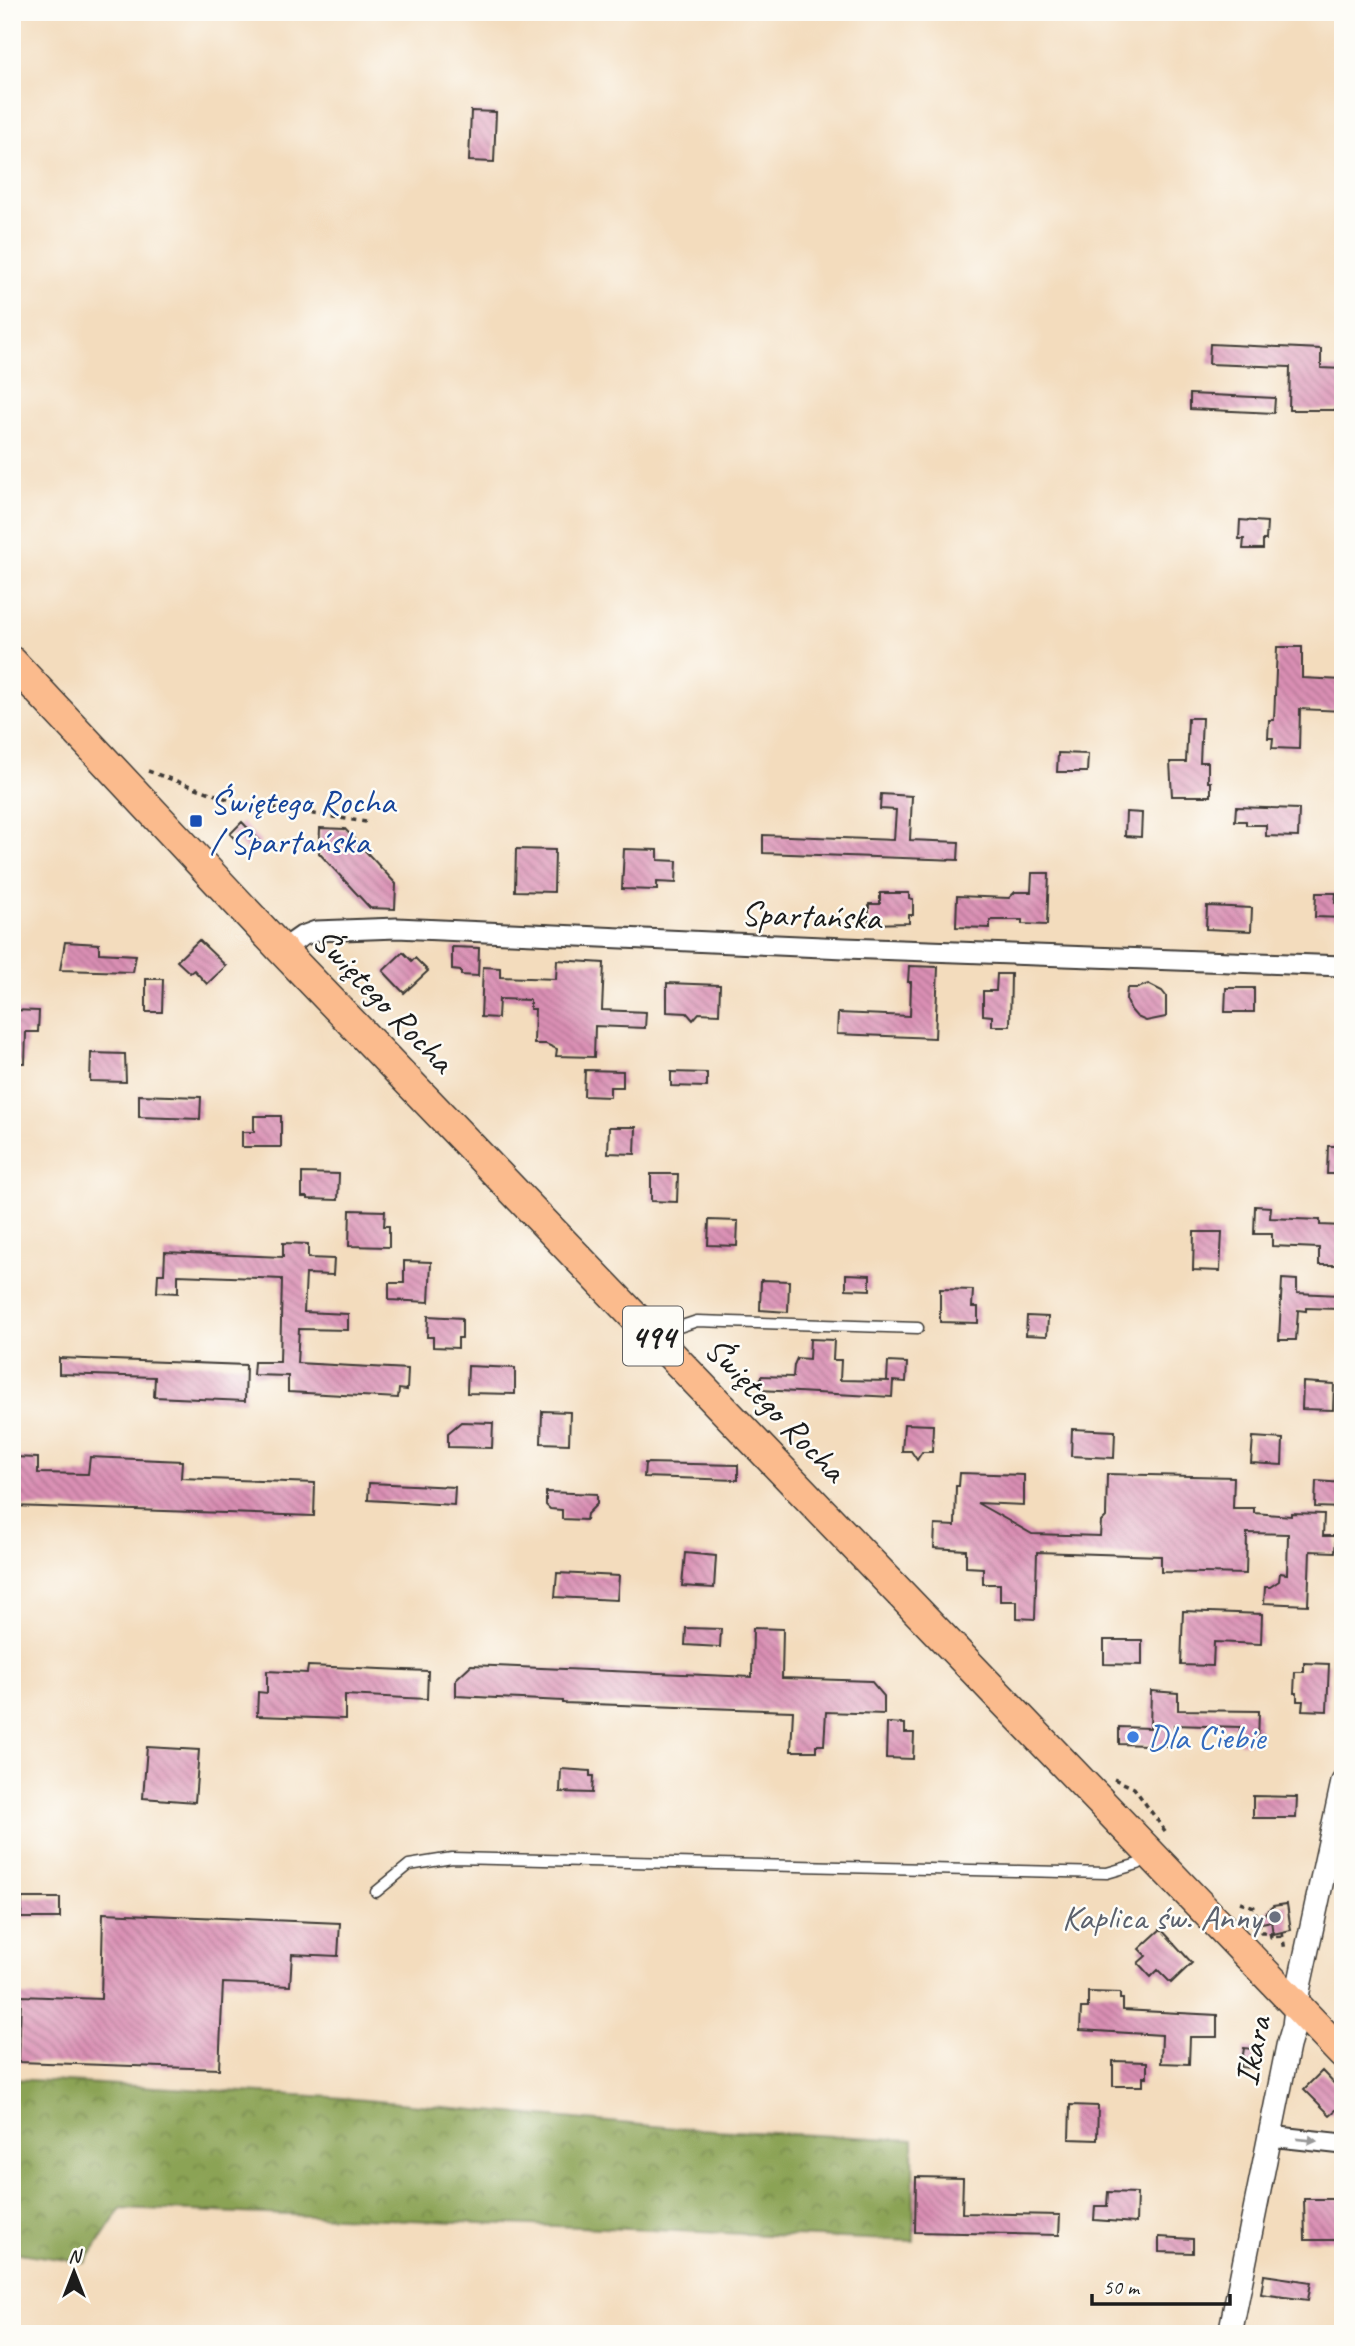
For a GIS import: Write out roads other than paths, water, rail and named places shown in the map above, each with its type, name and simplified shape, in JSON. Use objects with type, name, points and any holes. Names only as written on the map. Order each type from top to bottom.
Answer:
[{"type":"main road","name":"Świętego Rocha","points":[[12,662],[282,950],[1343,2054]]},
{"type":"street","name":"Spartańska","points":[[282,950],[302,936],[316,931],[397,929],[1343,966]]},
{"type":"street","name":"Ikara","points":[[1230,2334],[1343,1782]]},
{"type":"street","points":[[1270,2136],[1343,2144]]},
{"type":"lane","points":[[656,1339],[697,1321],[918,1328]]},
{"type":"lane","points":[[376,1892],[409,1865],[452,1858],[1107,1873],[1138,1864],[1151,1854]]},
{"type":"lane","points":[[1082,2334],[1089,2334]]},
{"type":"place","name":"Świętego Rocha / Spartańska","points":[[196,821]]},
{"type":"place","name":"Dla Ciebie","points":[[1133,1737]]},
{"type":"place","name":"Kaplica św. Anny","points":[[1275,1917]]}]
